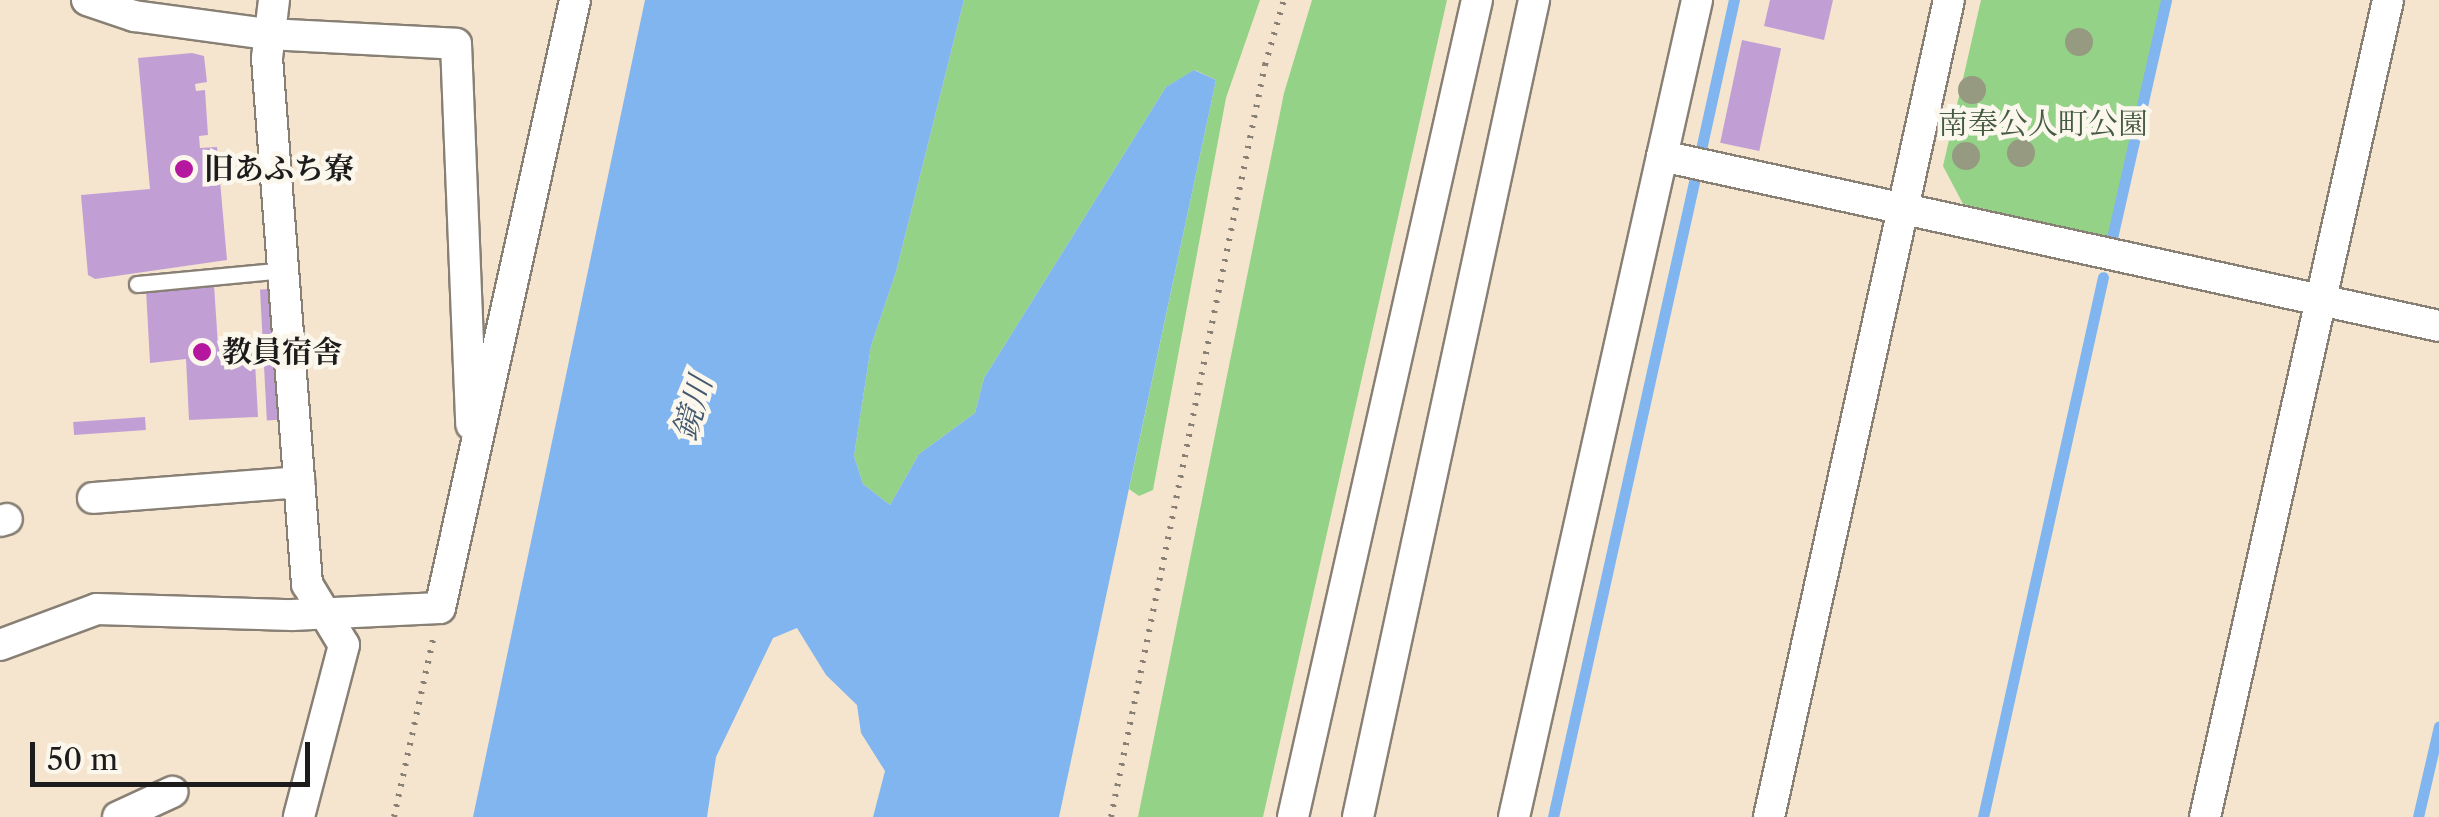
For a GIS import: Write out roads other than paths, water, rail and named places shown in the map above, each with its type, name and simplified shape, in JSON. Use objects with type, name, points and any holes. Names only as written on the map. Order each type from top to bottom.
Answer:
[{"type":"street","points":[[87,0],[134,16],[268,34],[456,44],[473,458]]},
{"type":"street","points":[[274,0],[268,34],[307,584],[344,645],[299,817]]},
{"type":"street","points":[[0,644],[96,608],[440,608],[575,0]]},
{"type":"street","points":[[1293,817],[1477,0]]},
{"type":"street","points":[[1358,817],[1534,0]]},
{"type":"street","points":[[1514,817],[1697,0]]},
{"type":"street","points":[[1769,817],[1949,0]]},
{"type":"street","points":[[2205,817],[2388,0]]},
{"type":"street","points":[[1662,156],[2439,326]]},
{"type":"street","points":[[93,498],[298,482]]},
{"type":"street","points":[[118,817],[172,792]]},
{"type":"lane","points":[[137,284],[284,270]]},
{"type":"water","name":"鏡川","points":[[645,0],[964,0],[896,272],[871,346],[854,456],[863,484],[890,505],[919,454],[975,413],[984,378],[1166,87],[1194,70],[1216,80],[1059,817],[873,817],[885,771],[861,733],[857,705],[826,675],[797,628],[773,638],[716,757],[707,817],[473,817]]},
{"type":"waterway","points":[[1700,154],[1734,0]]},
{"type":"waterway","points":[[2112,238],[2166,0]]},
{"type":"waterway","points":[[1553,817],[1696,173]]},
{"type":"waterway","points":[[1983,817],[2103,277]]},
{"type":"waterway","points":[[2418,817],[2439,726]]},
{"type":"place","name":"旧あふち寮","points":[[184,169]]},
{"type":"place","name":"教員宿舎","points":[[202,352]]},
{"type":"park label","name":"南奉公人町公園","points":[[2043,124]]}]
